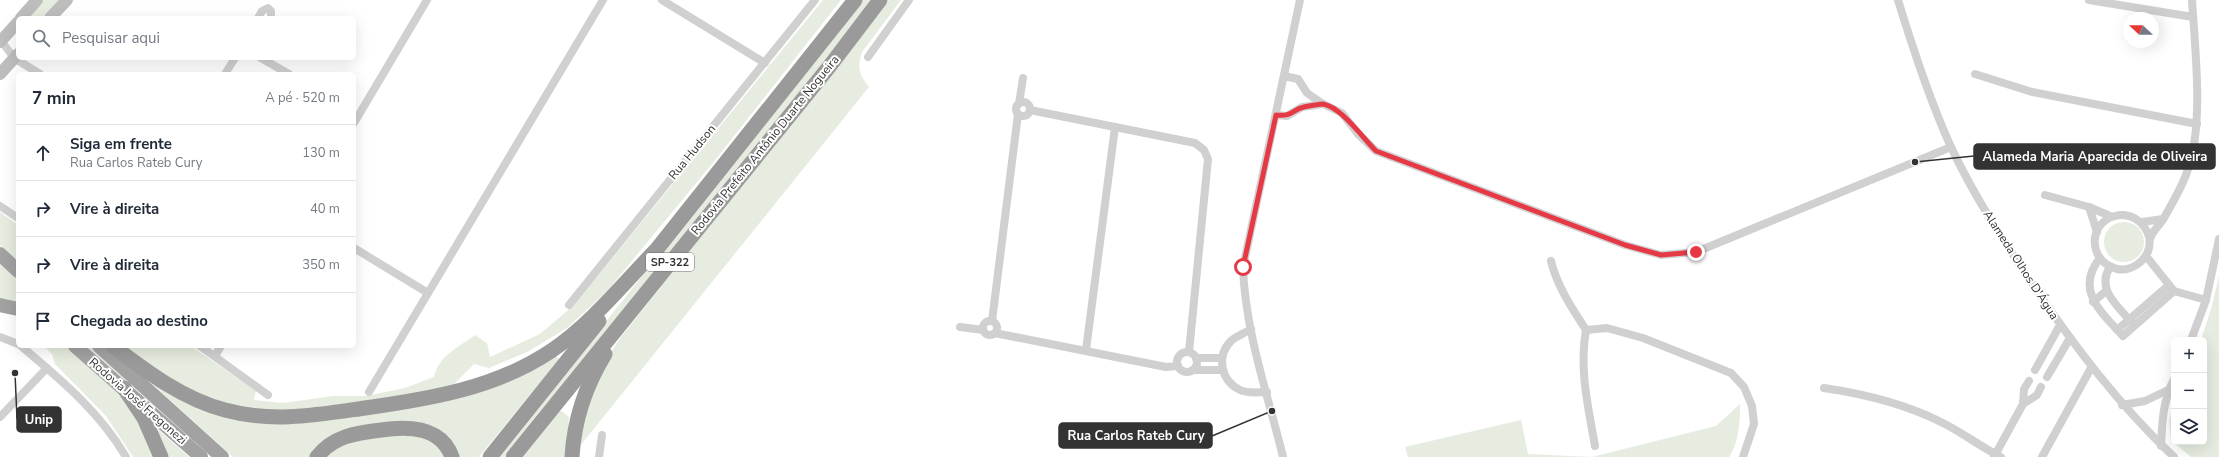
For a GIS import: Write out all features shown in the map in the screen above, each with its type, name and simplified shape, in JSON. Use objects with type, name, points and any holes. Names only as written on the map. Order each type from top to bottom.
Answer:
[{"type":"highway","name":"Rodovia Prefeito Antônio Duarte Nogueira","points":[[490,457],[855,0]]},
{"type":"highway","name":"Rodovia Prefeito Antônio Duarte Nogueira","points":[[513,457],[671,260],[829,67],[880,0]]},
{"type":"highway","points":[[116,348],[162,382],[184,393],[223,409],[257,416],[298,417],[439,397],[508,374],[551,351],[581,328],[655,251]]},
{"type":"highway","points":[[0,254],[16,269]]},
{"type":"highway","points":[[572,457],[576,428],[582,406],[596,369],[671,260]]},
{"type":"highway","points":[[0,305],[16,309]]},
{"type":"highway","name":"Rodovia José Fregonezi","points":[[77,348],[201,457]]},
{"type":"highway","name":"Rodovia José Fregonezi","points":[[101,348],[222,457]]},
{"type":"highway","points":[[124,388],[144,418],[161,457]]},
{"type":"highway","points":[[317,457],[330,444],[348,435],[404,428],[418,429],[436,436],[444,443],[452,457]]},
{"type":"main road","points":[[23,16],[37,0]]},
{"type":"main road","points":[[52,16],[67,0]]},
{"type":"main road","points":[[0,41],[16,24]]},
{"type":"main road","points":[[0,74],[16,56]]},
{"type":"street","points":[[369,392],[603,0]]},
{"type":"street","name":"Rua Hudson","points":[[568,305],[815,0]]},
{"type":"street","points":[[868,57],[908,0]]},
{"type":"street","points":[[1283,457],[1268,392],[1251,329],[1244,292],[1243,267],[1300,0]]},
{"type":"street","name":"Alameda Olhos D'Água","points":[[1898,0],[1910,40],[1951,147],[1994,227],[2060,325],[2092,368],[2122,405],[2174,457]]},
{"type":"street","points":[[2089,0],[2193,17]]},
{"type":"street","points":[[2110,216],[2101,224],[2097,232],[2095,245],[2100,258],[2110,267],[2120,270],[2130,269],[2139,264],[2146,256],[2150,239],[2163,219],[2188,169],[2197,124],[2192,0]]},
{"type":"street","points":[[668,1],[765,62]]},
{"type":"street","points":[[356,115],[422,2]]},
{"type":"street","points":[[259,16],[262,11],[268,8],[271,11],[271,16]]},
{"type":"street","points":[[0,41],[16,56]]},
{"type":"street","points":[[21,60],[37,72]]},
{"type":"street","points":[[226,72],[234,60]]},
{"type":"street","points":[[270,60],[286,72]]},
{"type":"street","points":[[1975,74],[2032,92],[2197,124]]},
{"type":"street","points":[[1284,76],[1298,79],[1307,93],[1323,104],[1342,113],[1358,134],[1376,151],[1625,245],[1661,255],[1696,252],[1951,147]]},
{"type":"street","points":[[992,321],[1018,114],[1016,110],[1019,104],[1023,78]]},
{"type":"street","points":[[1302,107],[1307,93]]},
{"type":"street","points":[[1019,104],[1023,102],[1028,104],[1030,110]]},
{"type":"street","points":[[1276,115],[1287,116],[1302,107],[1323,104]]},
{"type":"street","points":[[1018,114],[1024,116],[1030,110]]},
{"type":"street","points":[[1030,110],[1195,143],[1204,150],[1208,159],[1189,352]]},
{"type":"street","points":[[1086,350],[1115,127]]},
{"type":"street","points":[[2045,195],[2089,207],[2110,216],[2126,214],[2142,222],[2163,219]]},
{"type":"street","points":[[0,206],[16,217]]},
{"type":"street","points":[[2089,207],[2097,232]]},
{"type":"street","points":[[2142,222],[2150,239]]},
{"type":"street","points":[[2192,337],[2206,300],[2219,240]]},
{"type":"street","points":[[356,249],[428,293]]},
{"type":"street","points":[[2146,256],[2171,288],[2206,300]]},
{"type":"street","points":[[2100,258],[2095,264],[2091,279],[2093,302],[2122,336],[2132,322],[2171,288]]},
{"type":"street","points":[[1550,261],[1562,290],[1586,330],[1583,350],[1583,374],[1595,446]]},
{"type":"street","points":[[2110,267],[2105,279],[2106,292],[2132,322]]},
{"type":"street","points":[[2093,302],[2106,292]]},
{"type":"street","points":[[983,330],[986,322],[992,321]]},
{"type":"street","points":[[992,321],[997,326],[995,333]]},
{"type":"street","points":[[2035,370],[2060,325]]},
{"type":"street","points":[[960,326],[983,330],[988,335],[995,333],[1166,367],[1178,366]]},
{"type":"street","points":[[1586,330],[1607,328],[1643,338],[1710,363],[1731,373],[1744,387],[1752,406],[1754,424],[1743,457]]},
{"type":"street","points":[[1251,329],[1232,340],[1222,358],[1222,370],[1239,390],[1250,393],[1268,392]]},
{"type":"street","points":[[0,337],[16,343]]},
{"type":"street","points":[[2047,376],[2070,338]]},
{"type":"street","points":[[23,348],[79,396],[114,438],[126,457]]},
{"type":"street","points":[[203,348],[268,395]]},
{"type":"street","points":[[215,356],[220,348]]},
{"type":"street","points":[[1189,352],[1196,358],[1197,364],[1193,370]]},
{"type":"street","points":[[1189,352],[1180,355],[1177,360],[1178,366],[1185,372],[1193,370],[1222,370]]},
{"type":"street","points":[[1196,358],[1222,358]]},
{"type":"street","points":[[0,417],[47,368]]},
{"type":"street","points":[[2042,457],[2092,368]]},
{"type":"street","points":[[1824,388],[1885,400],[1914,410],[1970,437],[1997,456],[2023,404],[2024,389],[2029,381]]},
{"type":"street","points":[[2162,446],[2162,417],[2168,390],[2171,384]]},
{"type":"street","points":[[2023,404],[2037,395],[2041,387]]},
{"type":"street","points":[[2122,405],[2145,402],[2168,390]]},
{"type":"street","points":[[599,457],[602,435]]},
{"type":"shaded area","points":[[38,0],[59,0],[45,16],[24,16]]},
{"type":"shaded area","points":[[823,0],[841,0],[712,164],[607,291],[567,328],[527,352],[489,368],[474,364],[451,387],[400,397],[257,414],[181,387],[122,348],[194,348],[256,391],[254,400],[283,403],[333,396],[366,396],[405,388],[434,377],[436,369],[445,357],[475,335],[487,343],[490,357],[540,334],[567,311],[601,272]]},
{"type":"shaded area","points":[[862,0],[876,0],[504,457],[498,457]]},
{"type":"shaded area","points":[[889,0],[901,0],[862,52],[860,57],[859,67],[861,75],[869,87],[576,451],[582,421],[592,391],[605,363],[621,337]]},
{"type":"shaded area","points":[[0,212],[16,224],[16,260],[0,245]]},
{"type":"shaded area","points":[[2128,222],[2135,225],[2141,231],[2144,242],[2143,250],[2135,259],[2128,262],[2120,262],[2113,259],[2105,250],[2104,238],[2107,231],[2116,223]]},
{"type":"shaded area","points":[[0,262],[16,276],[16,303],[0,299]]},
{"type":"shaded area","points":[[2219,276],[2219,457],[2191,457],[2177,445],[2207,445],[2207,337],[2202,337],[2212,306]]},
{"type":"shaded area","points":[[46,348],[71,348],[125,395],[156,457],[133,457],[106,416],[55,364],[52,354]]},
{"type":"shaded area","points":[[85,348],[96,348],[215,457],[211,457]]},
{"type":"shaded area","points":[[554,355],[559,359],[479,457],[458,457],[440,435],[359,429],[314,457],[233,457],[128,362],[223,413],[373,410]]},
{"type":"shaded area","points":[[1740,404],[1737,438],[1729,457],[1592,457],[1716,426]]},
{"type":"shaded area","points":[[557,410],[563,412],[569,417],[566,457],[520,457]]},
{"type":"shaded area","points":[[2171,414],[2171,440],[2169,421]]},
{"type":"shaded area","points":[[1521,420],[1528,454],[1592,457],[1408,457],[1405,447]]},
{"type":"shaded area","points":[[155,427],[189,457],[168,457]]},
{"type":"shaded area","points":[[408,432],[434,440],[449,457],[325,457],[333,450],[353,441],[375,436]]},
{"type":"place","name":"Alameda Maria Aparecida de Oliveira","points":[[1915,162]]},
{"type":"place","name":"Unip","points":[[15,373]]},
{"type":"place","name":"Rua Carlos Rateb Cury","points":[[1272,411]]},
{"type":"route","points":[[1243,267],[1276,115],[1287,116],[1302,107],[1323,104],[1342,113],[1358,134],[1376,151],[1625,245],[1661,255],[1696,252]]}]
